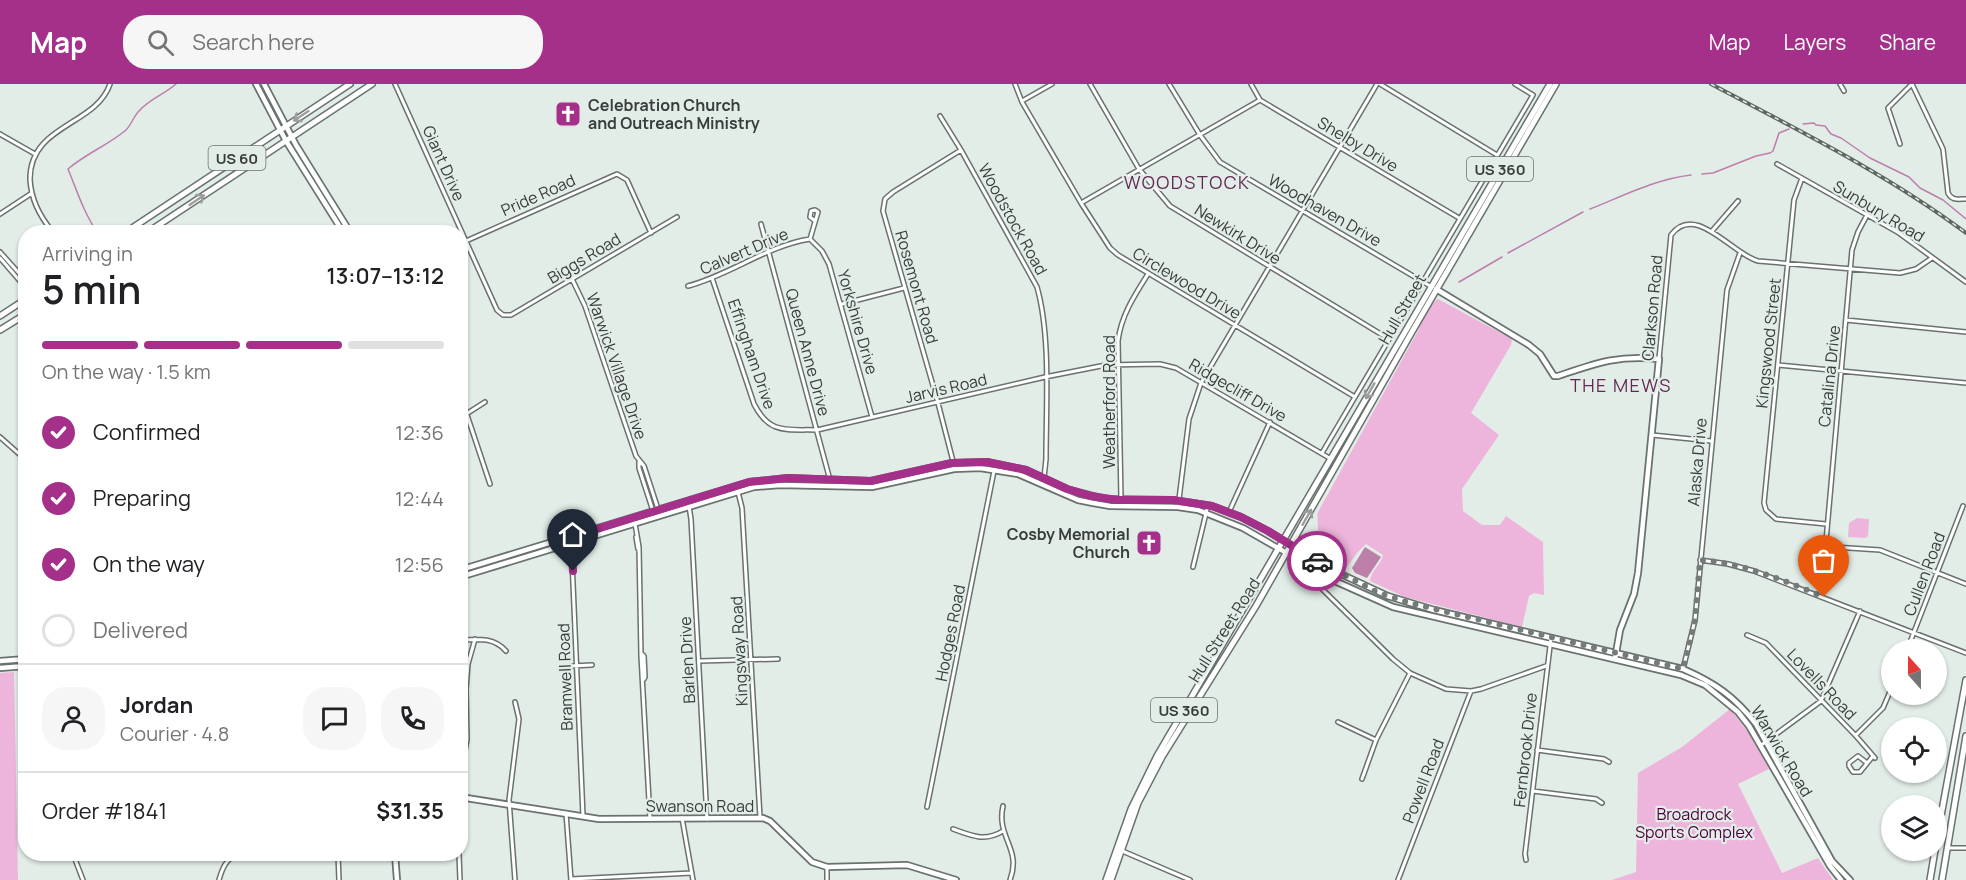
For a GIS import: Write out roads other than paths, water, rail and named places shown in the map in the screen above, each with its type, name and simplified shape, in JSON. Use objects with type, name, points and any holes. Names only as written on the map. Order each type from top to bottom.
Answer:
[{"type":"main road","points":[[256,84],[283,128],[292,137],[343,225]]},
{"type":"main road","points":[[264,84],[283,128],[286,141],[342,225]]},
{"type":"main road","name":"US 60","points":[[137,225],[350,84]]},
{"type":"main road","name":"US 60","points":[[159,225],[372,84]]},
{"type":"main road","name":"Hull Street","points":[[1338,463],[1550,84]]},
{"type":"main road","name":"Hull Street","points":[[1278,548],[1556,84]]},
{"type":"main road","points":[[1434,288],[1530,345],[1540,354],[1554,376],[1598,362],[1622,358],[1659,359]]},
{"type":"main road","points":[[0,316],[18,304]]},
{"type":"main road","points":[[0,330],[18,319]]},
{"type":"main road","name":"Clarkson Road","points":[[1615,656],[1620,630],[1628,612],[1638,573],[1659,359]]},
{"type":"main road","name":"Warwick Road","points":[[468,575],[634,524],[687,500],[736,484],[774,479],[858,481],[884,479],[954,463],[1019,468],[1085,495],[1120,500],[1179,500],[1208,505],[1229,512],[1283,540],[1328,568],[1379,593],[1434,610],[1682,672],[1709,681],[1724,690],[1744,710],[1766,742],[1832,861],[1850,880]]},
{"type":"main road","name":"Hull Street Road","points":[[1106,880],[1138,802],[1162,757],[1287,553],[1338,463]]},
{"type":"main road","name":"Warwick Road","points":[[468,568],[634,518],[688,507],[738,490],[774,485],[879,486],[955,469],[995,466],[1078,500],[1110,506],[1178,507],[1206,513],[1244,528],[1336,582],[1393,608],[1550,640]]},
{"type":"main road","name":"Hull Street Road","points":[[1111,880],[1131,809],[1147,774],[1278,548]]},
{"type":"main road","points":[[0,661],[18,660]]},
{"type":"main road","points":[[0,668],[18,667]]},
{"type":"main road","name":"Warwick Road","points":[[1682,672],[1725,700],[1749,726],[1830,866],[1841,880]]},
{"type":"main road","points":[[1945,795],[1966,680]]},
{"type":"main road","points":[[1947,848],[1966,736]]},
{"type":"main road","points":[[1953,748],[1965,748]]},
{"type":"main road","name":"Swanson Road","points":[[468,798],[599,819],[760,818],[768,820],[814,864],[827,867]]},
{"type":"main road","points":[[396,861],[397,880]]},
{"type":"main road","points":[[1930,880],[1933,861]]},
{"type":"main road","points":[[1942,880],[1945,861]]},
{"type":"main road","points":[[827,867],[907,865],[956,880]]},
{"type":"street","points":[[49,225],[40,214],[32,193],[30,174],[35,154],[54,133],[93,107],[110,84]]},
{"type":"street","name":"Giant Drive","points":[[395,84],[459,225]]},
{"type":"street","name":"Circlewood Drive","points":[[1015,84],[1022,102],[1110,248],[1148,274],[1355,397]]},
{"type":"street","points":[[1022,102],[1052,84]]},
{"type":"street","name":"Newkirk Drive","points":[[1090,84],[1139,169],[1170,206],[1389,339]]},
{"type":"street","name":"Woodhaven Drive","points":[[1169,84],[1200,135],[1220,162],[1434,288]]},
{"type":"street","name":"Shelby Drive","points":[[1251,84],[1260,100],[1460,219]]},
{"type":"street","points":[[1178,507],[1188,419],[1201,383],[1378,84],[1497,155]]},
{"type":"street","points":[[1322,453],[1533,95],[1515,84]]},
{"type":"street","points":[[1840,84],[1844,91]]},
{"type":"street","points":[[1900,144],[1888,108],[1912,84],[1943,149],[1947,193],[1955,200],[1966,199]]},
{"type":"street","points":[[1081,203],[1260,100]]},
{"type":"street","name":"Woodstock Road","points":[[940,116],[962,150],[1037,287],[1044,330],[1046,459],[1043,484]]},
{"type":"street","points":[[0,134],[35,154]]},
{"type":"street","name":"Rosemont Road","points":[[955,469],[939,403],[883,211],[885,199],[893,192],[962,150]]},
{"type":"street","name":"Sunbury Road","points":[[1777,164],[1899,233],[1966,282]]},
{"type":"street","name":"Pride Road","points":[[468,240],[613,174],[621,175],[627,180],[651,232]]},
{"type":"street","name":"Kingswood Street","points":[[1802,178],[1794,200],[1764,503],[1766,510],[1776,519],[1826,524]]},
{"type":"street","points":[[0,214],[32,193]]},
{"type":"street","points":[[1712,232],[1738,201]]},
{"type":"street","name":"Catalina Drive","points":[[1868,215],[1858,232],[1852,250],[1826,543],[1834,547],[1882,550],[1937,573]]},
{"type":"street","name":"Biggs Road","points":[[502,315],[511,315],[677,217]]},
{"type":"street","points":[[810,239],[815,221]]},
{"type":"street","name":"Queen Anne Drive","points":[[761,224],[832,487]]},
{"type":"street","name":"Clarkson Road","points":[[1659,359],[1671,235],[1678,228],[1687,224],[1700,226],[1712,232],[1740,253],[1758,261],[1850,270],[1905,272],[1916,269],[1932,258]]},
{"type":"street","name":"Calvert Drive","points":[[688,286],[712,278],[768,251],[796,241],[810,239]]},
{"type":"street","name":"Yorkshire Drive","points":[[810,239],[822,251],[829,264],[872,417]]},
{"type":"street","name":"Giant Drive","points":[[468,245],[497,310],[502,315]]},
{"type":"street","points":[[0,252],[18,272]]},
{"type":"street","name":"Alaska Drive","points":[[1682,672],[1695,620],[1727,290],[1740,253]]},
{"type":"street","points":[[0,258],[18,279]]},
{"type":"street","name":"Weatherford Road","points":[[1120,500],[1122,496],[1118,341],[1123,320],[1148,274]]},
{"type":"street","name":"Effingham Drive","points":[[712,278],[754,404],[762,420],[779,429]]},
{"type":"street","name":"Warwick Village Drive","points":[[572,279],[585,306],[639,462],[645,488],[656,514]]},
{"type":"street","points":[[841,304],[904,288]]},
{"type":"street","points":[[1846,320],[1966,332]]},
{"type":"street","name":"Ridgecliff Drive","points":[[1118,365],[1160,364],[1176,368],[1338,463]]},
{"type":"street","name":"Jarvis Road","points":[[779,429],[817,430],[1045,377],[1106,365],[1118,365]]},
{"type":"street","points":[[1778,365],[1966,383]]},
{"type":"street","points":[[468,414],[485,402]]},
{"type":"street","points":[[468,418],[490,484]]},
{"type":"street","points":[[1229,512],[1270,422]]},
{"type":"street","points":[[1652,435],[1711,441]]},
{"type":"street","points":[[0,437],[18,453]]},
{"type":"street","name":"Hodges Road","points":[[927,807],[995,466]]},
{"type":"street","name":"Kingsway Road","points":[[736,484],[742,508],[760,818]]},
{"type":"street","name":"Barlen Drive","points":[[687,500],[700,661],[707,819]]},
{"type":"street","points":[[1193,567],[1208,505]]},
{"type":"street","name":"Cullen Road","points":[[1911,639],[1963,506]]},
{"type":"street","points":[[634,518],[638,549],[642,654],[644,656],[650,819]]},
{"type":"street","name":"Bramwell Road","points":[[571,537],[583,816]]},
{"type":"street","points":[[1700,560],[1754,571],[1966,653]]},
{"type":"street","points":[[1937,573],[1966,584]]},
{"type":"street","points":[[1316,583],[1410,673],[1446,689],[1471,691],[1546,666]]},
{"type":"street","points":[[1760,746],[1821,701],[1860,611]]},
{"type":"street","name":"Lovells Road","points":[[1747,635],[1766,643],[1856,736],[1874,757],[1867,763]]},
{"type":"street","points":[[468,639],[495,641],[506,651]]},
{"type":"street","points":[[468,664],[475,639]]},
{"type":"street","name":"Fernbrook Drive","points":[[1526,860],[1550,640]]},
{"type":"street","points":[[700,661],[778,659]]},
{"type":"street","points":[[571,666],[592,665]]},
{"type":"street","points":[[1362,779],[1376,740],[1410,673]]},
{"type":"street","name":"Powell Road","points":[[1398,880],[1471,691]]},
{"type":"street","points":[[514,880],[510,805],[519,719],[515,702]]},
{"type":"street","points":[[1856,736],[1884,705]]},
{"type":"street","points":[[1338,722],[1376,740]]},
{"type":"street","points":[[1537,750],[1604,759],[1609,762]]},
{"type":"street","points":[[1858,756],[1867,763],[1856,773],[1849,766],[1849,763],[1858,756]]},
{"type":"street","points":[[1532,791],[1596,799],[1602,803]]},
{"type":"street","points":[[1003,806],[1001,820],[1003,831],[1014,858],[1010,880]]},
{"type":"street","points":[[566,813],[571,880],[692,873]]},
{"type":"street","points":[[682,818],[693,880]]},
{"type":"street","points":[[953,829],[983,838],[992,837],[1003,831]]},
{"type":"street","points":[[1947,848],[1966,848]]},
{"type":"street","points":[[1118,849],[1190,880]]},
{"type":"street","points":[[76,861],[83,880]]},
{"type":"street","points":[[219,880],[223,867],[228,861]]},
{"type":"street","points":[[338,861],[339,880]]},
{"type":"street","points":[[459,861],[460,880]]},
{"type":"street","points":[[827,867],[827,880]]},
{"type":"waterway","points":[[92,225],[68,169],[120,135],[143,107],[176,84]]},
{"type":"waterway","points":[[1803,124],[1814,123],[1825,126],[1831,134],[1841,138],[1870,158],[1909,177],[1920,188],[1943,200],[1966,219]]},
{"type":"waterway","points":[[1702,174],[1713,173],[1756,156],[1770,153],[1773,151],[1779,133],[1789,129]]},
{"type":"waterway","points":[[1590,209],[1652,184],[1691,175]]},
{"type":"waterway","points":[[1508,253],[1583,212]]},
{"type":"waterway","points":[[1459,282],[1502,257]]},
{"type":"railway","points":[[1711,84],[1874,172],[1966,233]]},
{"type":"place","name":"Celebration Church and Outreach Ministry","points":[[568,114]]},
{"type":"place","name":"Cosby Memorial Church","points":[[1149,543]]},
{"type":"district","name":"WOODSTOCK","points":[[1187,182]]},
{"type":"district","name":"THE MEWS","points":[[1621,385]]},
{"type":"park label","name":"Broadrock Sports Complex","points":[[1694,823]]}]
